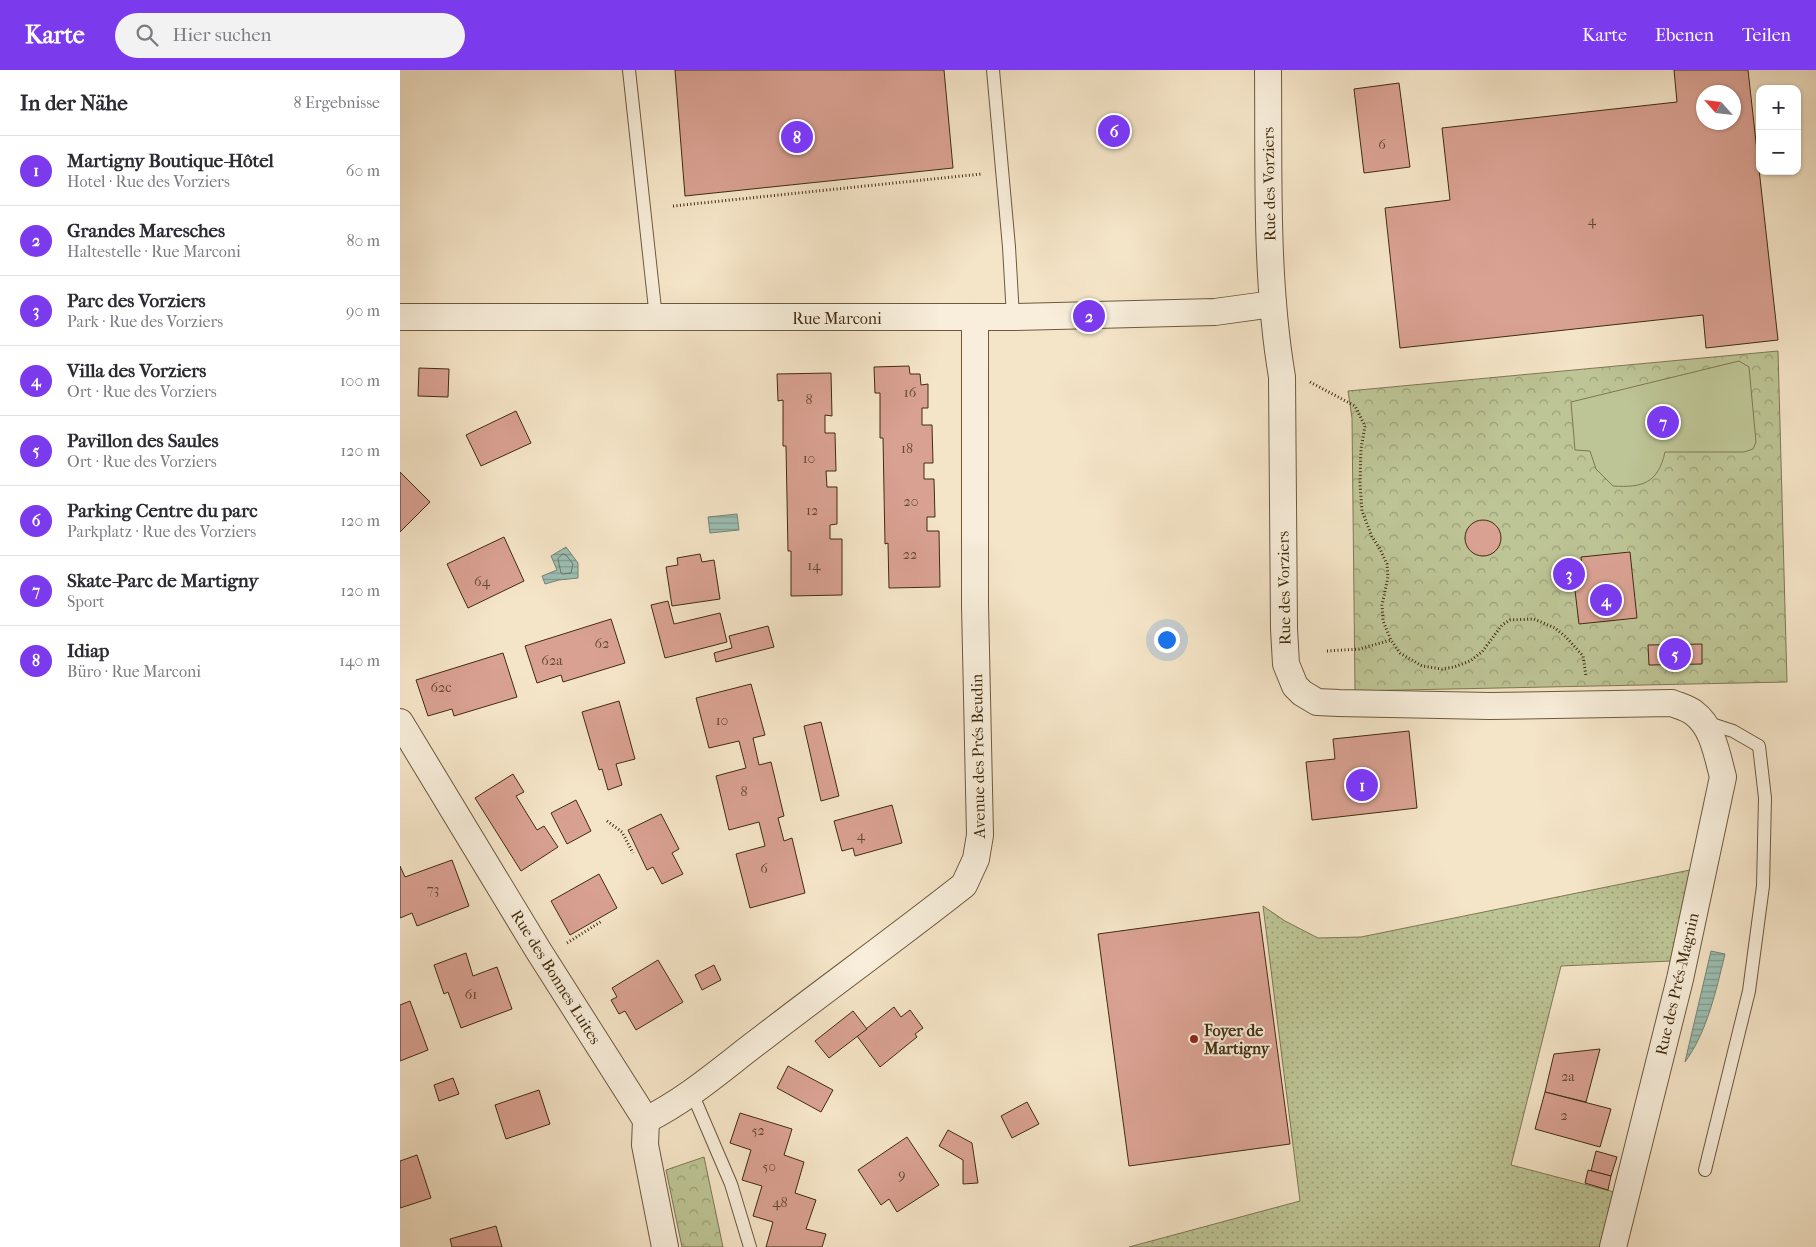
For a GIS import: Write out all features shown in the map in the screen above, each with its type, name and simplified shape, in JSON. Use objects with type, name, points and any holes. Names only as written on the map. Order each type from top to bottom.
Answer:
[{"type":"street","name":"Rue des Vorziers","points":[[1268,70],[1273,304],[1276,345],[1282,377],[1284,629],[1286,664],[1295,686],[1302,693],[1317,702],[1490,706],[1672,703],[1692,711],[1703,722]]},
{"type":"street","name":"Rue Marconi","points":[[400,318],[1013,318],[1215,312],[1273,304]]},
{"type":"street","name":"Avenue des Prés Beudin","points":[[646,1120],[692,1093],[964,885],[976,859],[980,835],[975,605],[975,317]]},
{"type":"street","name":"Rue des Bonnes Luites","points":[[400,722],[538,950],[646,1120]]},
{"type":"street","name":"Rue des Prés-Magnin","points":[[1613,1247],[1680,979],[1723,778],[1714,744],[1703,722]]},
{"type":"street","points":[[646,1120],[645,1145],[665,1247]]},
{"type":"lane","points":[[629,70],[656,318]]},
{"type":"lane","points":[[993,70],[1013,295],[1013,318]]},
{"type":"lane","points":[[1703,722],[1734,731],[1759,746],[1765,798],[1763,886],[1748,990],[1705,1170]]},
{"type":"lane","points":[[692,1093],[731,1184],[750,1247]]},
{"type":"path","points":[[673,206],[1003,172]]},
{"type":"path","points":[[1308,382],[1355,406],[1365,426],[1360,483],[1362,511],[1372,537],[1387,564],[1388,577],[1382,605],[1383,621],[1391,640],[1400,653],[1422,666],[1442,669],[1470,661],[1482,652],[1502,625],[1510,620],[1534,619],[1554,628],[1566,637],[1583,656],[1588,684],[1587,704]]},
{"type":"path","points":[[1327,651],[1359,649],[1391,640]]},
{"type":"path","points":[[607,821],[622,832],[633,853]]},
{"type":"path","points":[[538,950],[554,939],[559,944],[565,943],[602,921]]},
{"type":"green space","points":[[1778,351],[1787,682],[1355,691],[1352,418],[1348,391]]},
{"type":"green space","points":[[1739,361],[1749,367],[1756,442],[1753,449],[1744,452],[1665,452],[1658,471],[1653,477],[1648,481],[1633,486],[1613,486],[1596,469],[1590,451],[1575,450],[1571,402]]},
{"type":"green space","points":[[1690,870],[1671,961],[1561,966],[1511,1165],[1618,1193],[1604,1247],[1129,1247],[1300,1201],[1263,906],[1285,921],[1318,938],[1361,937]]},
{"type":"green space","points":[[704,1157],[723,1247],[682,1247],[666,1170]]},
{"type":"water","points":[[737,514],[739,530],[710,533],[708,517]]},
{"type":"water","points":[[566,547],[578,563],[578,578],[545,584],[542,576],[557,570],[551,556]]},
{"type":"water","points":[[1711,951],[1725,954],[1705,1024],[1685,1062]]},
{"type":"building","points":[[675,70],[944,70],[953,168],[685,196]]},
{"type":"building","points":[[1674,70],[1748,70],[1756,142],[1756,175],[1760,175],[1778,340],[1706,348],[1703,315],[1400,348],[1385,208],[1450,200],[1442,128],[1677,102]]},
{"type":"building","points":[[1399,83],[1410,167],[1364,173],[1354,89]]},
{"type":"building","points":[[909,366],[910,374],[920,374],[921,385],[928,384],[928,408],[922,408],[922,425],[932,425],[933,463],[924,463],[924,479],[934,479],[935,517],[927,517],[927,531],[939,531],[940,587],[889,588],[888,543],[885,544],[883,438],[880,438],[880,393],[875,393],[874,367]]},
{"type":"building","points":[[419,368],[449,369],[448,397],[418,396]]},
{"type":"building","points":[[831,373],[832,416],[825,415],[825,433],[835,433],[836,471],[826,471],[827,487],[837,487],[837,524],[830,525],[830,539],[842,539],[842,595],[791,596],[786,446],[783,446],[783,400],[778,401],[777,374]]},
{"type":"building","points":[[516,411],[531,443],[481,466],[466,435]]},
{"type":"building","points":[[400,472],[430,502],[400,532]]},
{"type":"building","points":[[1483,520],[1495,526],[1501,538],[1495,550],[1483,556],[1471,550],[1465,538],[1471,526]]},
{"type":"building","points":[[504,537],[524,581],[468,608],[447,564]]},
{"type":"building","points":[[1630,552],[1637,618],[1579,624],[1574,582],[1583,580],[1581,557]]},
{"type":"building","points":[[700,554],[702,562],[714,560],[720,599],[672,606],[666,567],[678,565],[677,558]]},
{"type":"building","points":[[668,601],[674,624],[720,613],[727,642],[665,658],[651,605]]},
{"type":"building","points":[[611,619],[625,663],[563,682],[561,675],[537,683],[525,646]]},
{"type":"building","points":[[768,626],[774,647],[716,662],[714,653],[732,648],[729,636]]},
{"type":"building","points":[[1702,644],[1702,664],[1649,665],[1648,645]]},
{"type":"building","points":[[503,653],[517,697],[454,716],[452,709],[428,716],[416,680]]},
{"type":"building","points":[[751,684],[765,735],[753,738],[759,765],[771,762],[784,816],[778,818],[784,841],[792,838],[805,893],[750,908],[736,854],[765,846],[759,822],[729,830],[716,776],[746,768],[739,741],[709,748],[696,698]]},
{"type":"building","points":[[619,701],[635,759],[616,764],[622,785],[608,790],[602,769],[599,770],[582,712]]},
{"type":"building","points":[[821,722],[839,796],[821,801],[804,726]]},
{"type":"building","points":[[1409,731],[1417,808],[1312,820],[1306,762],[1335,759],[1333,739]]},
{"type":"building","points":[[513,774],[524,792],[516,796],[537,830],[544,826],[558,847],[521,871],[475,798]]},
{"type":"building","points":[[576,800],[591,831],[567,844],[551,813]]},
{"type":"building","points":[[892,805],[902,843],[855,856],[853,848],[842,851],[834,821]]},
{"type":"building","points":[[661,814],[679,849],[672,853],[683,874],[662,884],[653,867],[647,870],[628,830]]},
{"type":"building","points":[[452,860],[469,906],[417,926],[412,913],[400,918],[400,866],[405,877]]},
{"type":"building","points":[[599,874],[617,908],[570,935],[551,901]]},
{"type":"building","name":"Foyer de Martigny","points":[[1259,912],[1290,1144],[1129,1166],[1098,934]]},
{"type":"building","points":[[466,953],[473,976],[497,967],[512,1009],[461,1028],[448,992],[444,994],[434,965]]},
{"type":"building","points":[[658,960],[683,1002],[636,1030],[625,1011],[619,1014],[611,1000],[617,997],[612,988]]},
{"type":"building","points":[[714,965],[721,980],[702,990],[695,975]]},
{"type":"building","points":[[410,1001],[428,1050],[400,1061],[400,1005]]},
{"type":"building","points":[[894,1007],[901,1017],[910,1010],[923,1028],[915,1034],[917,1037],[880,1067],[857,1036]]},
{"type":"building","points":[[853,1011],[867,1029],[829,1058],[815,1041]]},
{"type":"building","points":[[1600,1049],[1586,1102],[1545,1092],[1554,1054]]},
{"type":"building","points":[[788,1066],[833,1090],[821,1112],[777,1088]]},
{"type":"building","points":[[453,1078],[459,1094],[439,1101],[434,1085]]},
{"type":"building","points":[[539,1090],[550,1124],[506,1139],[495,1105]]},
{"type":"building","points":[[1545,1092],[1611,1109],[1600,1147],[1535,1129]]},
{"type":"building","points":[[1027,1102],[1039,1124],[1012,1138],[1001,1116]]},
{"type":"building","points":[[740,1113],[792,1129],[784,1155],[804,1162],[795,1193],[816,1200],[806,1229],[826,1234],[822,1247],[766,1247],[773,1222],[753,1216],[762,1186],[742,1180],[751,1150],[730,1143]]},
{"type":"building","points":[[948,1130],[972,1143],[978,1183],[963,1184],[963,1160],[939,1146]]},
{"type":"building","points":[[907,1137],[939,1185],[897,1212],[889,1199],[881,1205],[858,1170]]},
{"type":"building","points":[[1596,1151],[1617,1157],[1611,1176],[1591,1171]]},
{"type":"building","points":[[417,1155],[431,1198],[400,1208],[400,1161]]},
{"type":"building","points":[[1588,1170],[1611,1176],[1608,1190],[1585,1183]]},
{"type":"building","points":[[496,1226],[502,1247],[452,1247],[450,1239]]},
{"type":"place","name":"Parking Centre du parc","points":[[1114,131]]},
{"type":"place","name":"Idiap","points":[[797,137]]},
{"type":"place","name":"Grandes Maresches","points":[[1089,316]]},
{"type":"place","name":"Skate-Parc de Martigny","points":[[1663,422]]},
{"type":"place","name":"Parc des Vorziers","points":[[1569,574]]},
{"type":"place","name":"Villa des Vorziers","points":[[1606,600]]},
{"type":"place","name":"Pavillon des Saules","points":[[1675,654]]},
{"type":"place","name":"Martigny Boutique-Hôtel","points":[[1362,785]]},
{"type":"place","name":"Foyer de Martigny","points":[[1194,1039]]}]
